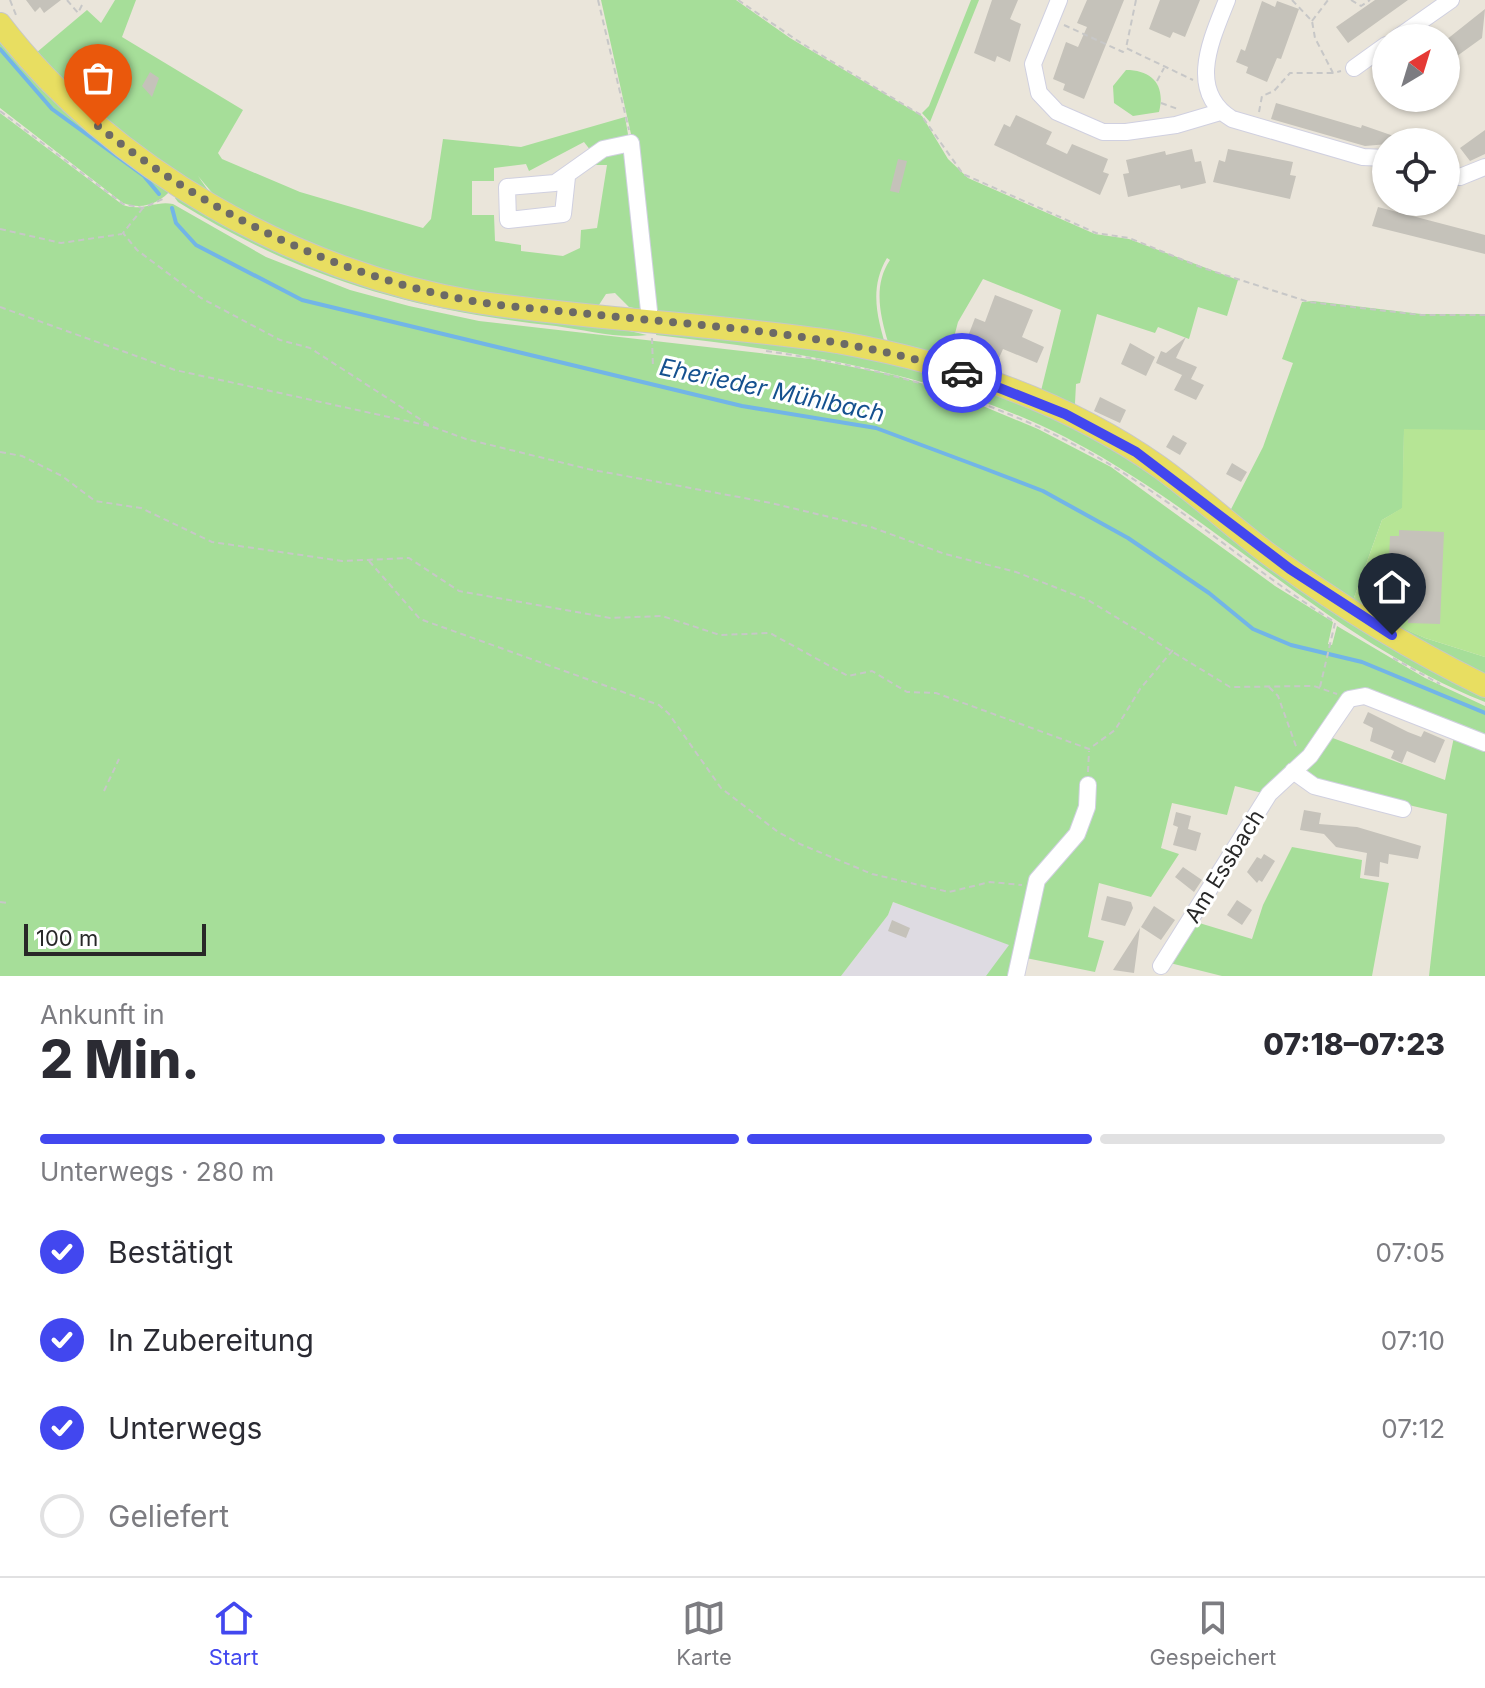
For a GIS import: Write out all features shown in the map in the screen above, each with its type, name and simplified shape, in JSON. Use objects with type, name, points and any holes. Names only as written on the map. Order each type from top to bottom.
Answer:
[{"type":"main road","points":[[0,24],[50,83],[123,146],[211,206],[263,232],[370,275],[440,294],[651,333],[817,339],[890,352],[985,381],[1051,408],[1147,459],[1290,569],[1413,647],[1485,686]]},
{"type":"street","points":[[1059,0],[1033,64],[1039,93],[1057,112],[1103,132],[1176,125],[1220,112],[1372,157]]},
{"type":"street","points":[[1220,112],[1208,87],[1207,50],[1227,0]]},
{"type":"street","points":[[1417,24],[1451,0]]},
{"type":"street","points":[[1354,68],[1372,55]]},
{"type":"street","points":[[567,177],[603,149],[631,143],[651,333]]},
{"type":"street","points":[[1460,177],[1485,167]]},
{"type":"street","points":[[1349,699],[1365,696],[1485,743]]},
{"type":"street","name":"Am Essbach","points":[[1161,966],[1269,794],[1310,756],[1349,699]]},
{"type":"street","points":[[1293,771],[1314,786],[1403,809]]},
{"type":"street","points":[[1016,976],[1039,875],[1077,834],[1087,807],[1088,785]]},
{"type":"path","points":[[67,0],[78,13],[83,3]]},
{"type":"path","points":[[598,0],[631,143]]},
{"type":"path","points":[[738,0],[801,43],[921,115],[963,174],[1096,233],[1129,238],[1203,268],[1309,302],[1421,315],[1485,315]]},
{"type":"path","points":[[1051,19],[1123,52],[1136,0]]},
{"type":"path","points":[[1292,0],[1312,21],[1315,38],[1333,73]]},
{"type":"path","points":[[1312,21],[1328,0]]},
{"type":"path","points":[[1351,0],[1361,6],[1370,0]]},
{"type":"path","points":[[1356,4],[1359,0]]},
{"type":"path","points":[[1126,48],[1208,87]]},
{"type":"path","points":[[1157,81],[1164,67]]},
{"type":"path","points":[[1256,125],[1262,96],[1274,91],[1290,73],[1333,73],[1354,68]]},
{"type":"path","points":[[0,111],[106,193],[123,204],[143,208]]},
{"type":"path","points":[[0,229],[61,243],[123,233],[143,208],[165,198],[174,202]]},
{"type":"path","points":[[123,233],[137,250],[201,298],[280,340],[310,348],[430,426]]},
{"type":"path","points":[[0,307],[175,370],[430,426],[466,439],[588,469],[771,503],[871,527],[945,554],[1016,572],[1088,600],[1230,687],[1320,687],[1349,699]]},
{"type":"path","points":[[651,333],[653,368]]},
{"type":"path","points":[[764,351],[853,365],[947,389],[1085,451],[1162,499],[1275,584],[1335,622],[1320,687]]},
{"type":"path","points":[[0,452],[22,456],[49,469],[95,501],[141,508],[212,542],[342,561],[409,558],[459,591],[610,618],[662,616],[720,635],[770,633],[848,676],[872,671],[907,692],[936,693],[1089,749]]},
{"type":"path","points":[[368,560],[420,619],[659,705],[669,714],[721,788],[778,832],[800,844],[872,874],[949,892],[964,891],[990,882],[1035,886]]},
{"type":"path","points":[[1089,749],[1115,730],[1140,689],[1173,650]]},
{"type":"path","points":[[1384,652],[1451,689]]},
{"type":"path","points":[[1268,686],[1278,696],[1296,748],[1310,756]]},
{"type":"path","points":[[1088,785],[1089,749]]},
{"type":"path","points":[[104,791],[119,759]]},
{"type":"path","points":[[0,902],[7,903]]},
{"type":"shaded area","points":[[893,902],[1010,945],[1006,976],[841,976],[888,915]]},
{"type":"green space","points":[[115,0],[136,0],[122,37],[243,110],[218,153],[222,159],[300,192],[423,228],[431,219],[443,139],[521,147],[625,117],[629,140],[591,151],[584,142],[529,171],[526,164],[494,168],[494,181],[472,181],[472,215],[494,215],[495,241],[521,245],[521,251],[563,256],[580,248],[581,230],[597,228],[607,165],[592,165],[598,157],[630,146],[646,302],[639,309],[629,307],[615,293],[606,294],[597,308],[474,298],[301,246],[214,195],[198,176],[212,196],[187,187],[30,58],[87,10],[101,23]]},
{"type":"green space","points":[[601,0],[736,0],[790,38],[922,116],[948,159],[968,178],[1095,234],[1129,239],[1238,280],[1227,316],[1198,307],[1189,339],[1158,327],[1155,333],[1097,314],[1080,383],[1076,384],[1075,403],[1079,418],[1039,399],[1061,310],[983,279],[958,322],[947,364],[888,342],[880,300],[881,280],[890,260],[887,258],[878,281],[876,303],[887,350],[655,314],[633,143]]},
{"type":"green space","points":[[971,0],[979,0],[930,122],[922,113],[929,106]]},
{"type":"green space","points":[[0,28],[172,189],[150,204],[137,206],[123,203],[0,108]]},
{"type":"green space","points":[[1126,70],[1143,73],[1155,81],[1160,94],[1159,112],[1133,116],[1114,103],[1113,86]]},
{"type":"green space","points":[[0,113],[123,205],[173,204],[266,257],[350,290],[479,321],[811,359],[894,375],[947,391],[1038,429],[1111,467],[1275,586],[1333,622],[1328,644],[1332,645],[1337,626],[1425,678],[1485,706],[1485,740],[1366,694],[1344,700],[1322,734],[1445,780],[1454,737],[1485,747],[1485,976],[1429,976],[1447,814],[1315,783],[1293,769],[1266,794],[1235,786],[1227,815],[1172,803],[1161,848],[1179,854],[1151,897],[1099,883],[1088,937],[1104,941],[1095,972],[1021,957],[1038,881],[1078,835],[1088,808],[1087,782],[1086,807],[1076,833],[1035,879],[1014,976],[986,976],[1009,945],[893,902],[888,915],[841,976],[0,976]]},
{"type":"green space","points":[[178,194],[333,263],[647,335],[614,335],[454,311],[360,287],[269,252],[178,202],[175,198]]},
{"type":"green space","points":[[1302,302],[1421,314],[1485,314],[1485,430],[1404,430],[1403,508],[1382,520],[1351,606],[1227,517],[1263,447],[1293,363],[1282,359]]},
{"type":"green space","points":[[657,331],[889,355],[1064,417],[1485,689],[1485,702],[1434,679],[1339,623],[1113,464],[1005,410],[892,374],[775,351],[656,335]]},
{"type":"green space","points":[[1404,429],[1485,430],[1485,657],[1425,638],[1351,606],[1382,520],[1402,508]]},
{"type":"green space","points":[[1386,620],[1425,638],[1485,657],[1485,682]]},
{"type":"green space","points":[[1292,847],[1362,860],[1360,878],[1389,883],[1372,976],[1222,976],[1170,963],[1196,922],[1252,939],[1263,905]]},
{"type":"building","points":[[26,0],[61,0],[44,13],[40,7],[35,12]]},
{"type":"building","points":[[992,0],[1018,0],[1010,19],[1021,24],[1010,62],[997,56],[995,62],[974,53]]},
{"type":"building","points":[[1087,0],[1124,0],[1084,99],[1063,90],[1065,84],[1053,79],[1066,42],[1078,47],[1087,27],[1077,23]]},
{"type":"building","points":[[1160,0],[1200,0],[1185,37],[1173,32],[1170,38],[1149,29]]},
{"type":"building","points":[[1375,0],[1408,0],[1348,43],[1336,27]]},
{"type":"building","points":[[1262,1],[1275,7],[1277,1],[1299,9],[1281,59],[1277,58],[1267,82],[1246,73],[1248,67],[1236,62],[1241,49],[1245,51]]},
{"type":"building","points":[[1485,9],[1482,38],[1460,54],[1460,29]]},
{"type":"building","points":[[150,72],[159,78],[152,97],[142,86]]},
{"type":"building","points":[[1276,103],[1361,128],[1362,125],[1372,128],[1372,145],[1365,146],[1271,119]]},
{"type":"building","points":[[1016,115],[1052,132],[1046,144],[1067,154],[1072,144],[1108,159],[1103,172],[1109,174],[1100,195],[994,145],[1004,124],[1010,127]]},
{"type":"building","points":[[1485,130],[1485,154],[1470,161],[1460,148]]},
{"type":"building","points":[[1192,149],[1195,162],[1201,161],[1206,183],[1181,189],[1180,185],[1128,197],[1123,174],[1129,173],[1126,160],[1165,151],[1166,155]]},
{"type":"building","points":[[1228,149],[1293,162],[1290,175],[1296,176],[1290,199],[1213,182],[1219,160],[1225,162]]},
{"type":"building","points":[[898,159],[907,161],[899,193],[890,191]]},
{"type":"building","points":[[1375,216],[1412,216],[1485,235],[1485,254],[1372,226]]},
{"type":"building","points":[[995,295],[1033,310],[1022,337],[1044,347],[1037,363],[1003,349],[999,358],[965,344],[975,318],[985,322]]},
{"type":"building","points":[[1186,337],[1176,358],[1197,367],[1191,379],[1204,385],[1196,400],[1174,390],[1182,375],[1156,363],[1161,351],[1166,353]]},
{"type":"building","points":[[1130,343],[1155,357],[1146,376],[1121,364]]},
{"type":"building","points":[[1100,397],[1126,410],[1120,423],[1094,411]]},
{"type":"building","points":[[1173,435],[1187,443],[1180,455],[1166,447]]},
{"type":"building","points":[[1232,463],[1247,472],[1241,482],[1226,474]]},
{"type":"building","points":[[1399,530],[1444,532],[1440,624],[1408,623],[1408,617],[1402,617],[1402,609],[1387,608],[1390,536],[1399,536]]},
{"type":"building","points":[[1368,712],[1421,737],[1424,731],[1445,740],[1435,763],[1407,751],[1402,763],[1391,758],[1394,751],[1370,741],[1373,728],[1363,723]]},
{"type":"building","points":[[1304,810],[1321,813],[1319,824],[1357,827],[1421,846],[1418,859],[1389,854],[1388,864],[1380,862],[1379,877],[1364,875],[1367,853],[1336,847],[1324,834],[1300,830]]},
{"type":"building","points":[[1176,812],[1191,816],[1188,829],[1201,833],[1196,851],[1173,845],[1178,827],[1173,825]]},
{"type":"building","points":[[1264,854],[1275,861],[1262,882],[1259,880],[1257,883],[1247,872],[1257,857],[1261,859]]},
{"type":"building","points":[[1183,867],[1202,880],[1194,892],[1175,877]]},
{"type":"building","points":[[1107,896],[1131,902],[1133,908],[1125,926],[1101,920]]},
{"type":"building","points":[[1237,900],[1252,910],[1242,925],[1227,915]]},
{"type":"building","points":[[1154,906],[1175,920],[1161,940],[1141,927]]},
{"type":"building","points":[[892,920],[910,928],[906,938],[888,931]]},
{"type":"building","points":[[1140,928],[1134,973],[1113,970]]},
{"type":"waterway","name":"Eherieder Mühlbach","points":[[0,49],[52,109],[144,176],[159,194]]},
{"type":"waterway","name":"Eherieder Mühlbach","points":[[172,208],[176,223],[196,245],[302,300],[742,406],[876,428],[1043,491],[1128,538],[1209,593],[1253,629],[1291,645],[1362,662],[1485,713]]},
{"type":"way so far","points":[[98,126],[211,206],[300,248],[370,275],[475,301],[837,342],[890,352],[962,373]]},
{"type":"route","points":[[962,373],[1065,414],[1118,441],[1159,467],[1290,569],[1392,635]]}]
